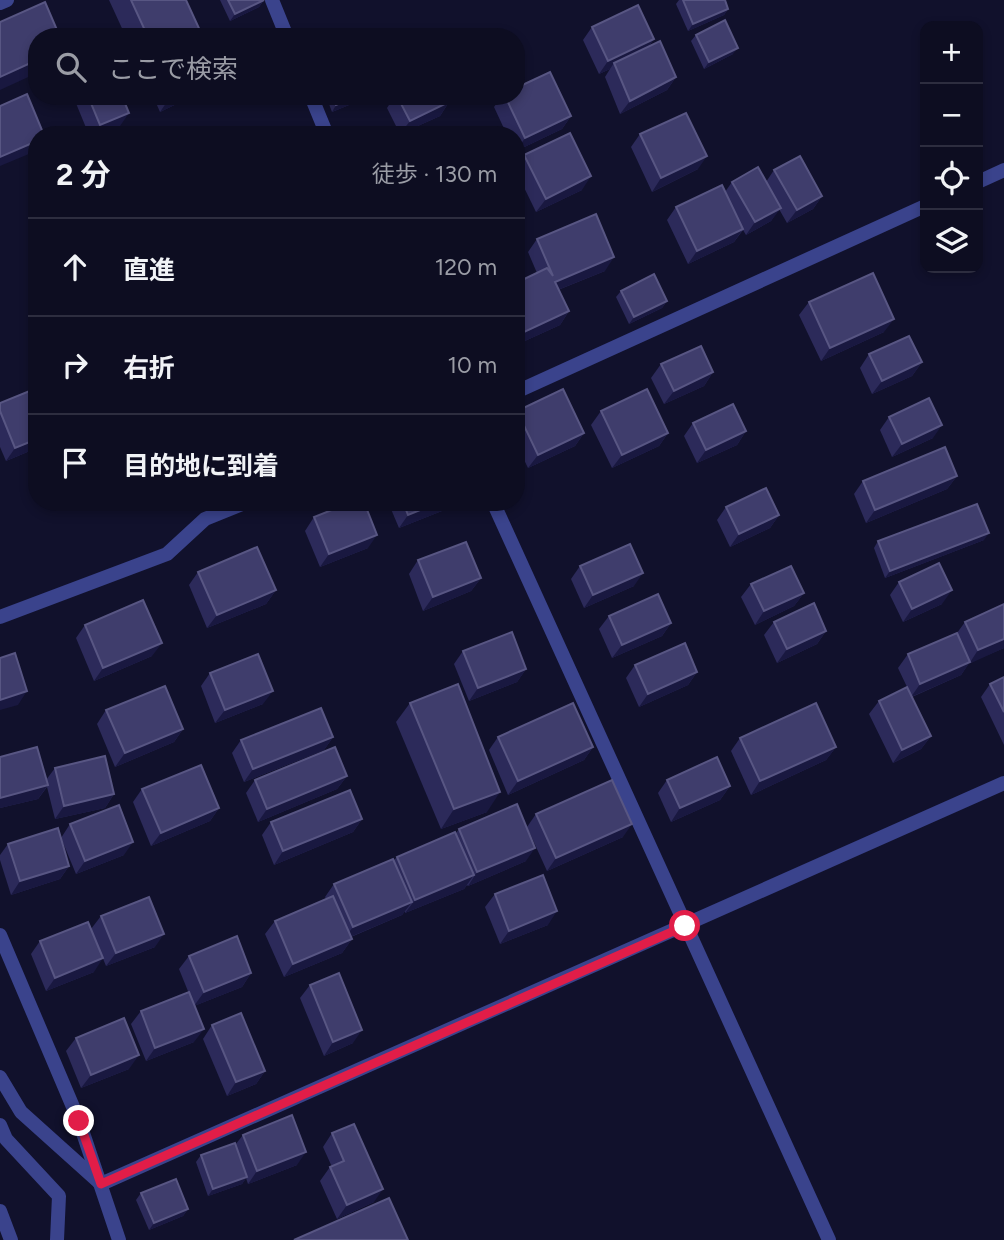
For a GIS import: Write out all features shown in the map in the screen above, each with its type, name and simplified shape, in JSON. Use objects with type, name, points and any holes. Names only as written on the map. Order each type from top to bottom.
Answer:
[{"type":"street","points":[[0,3],[7,0]]},
{"type":"street","points":[[272,0],[283,28]]},
{"type":"street","points":[[315,105],[323,126]]},
{"type":"street","points":[[983,180],[1004,170]]},
{"type":"street","points":[[525,388],[920,208]]},
{"type":"street","points":[[0,617],[167,554],[205,519],[225,511]]},
{"type":"street","points":[[497,511],[829,1240]]},
{"type":"street","points":[[101,1184],[1004,783]]},
{"type":"street","points":[[0,935],[79,1121],[119,1240]]},
{"type":"street","points":[[0,1077],[21,1112],[101,1184]]},
{"type":"street","points":[[0,1125],[6,1139],[59,1196],[57,1240]]},
{"type":"street","points":[[0,1211],[11,1240]]},
{"type":"building","points":[[131,0],[186,0],[199,28],[144,28]]},
{"type":"building","points":[[228,0],[264,0],[235,14]]},
{"type":"building","points":[[683,0],[725,0],[728,9],[693,24]]},
{"type":"building","points":[[45,2],[56,28],[28,28],[28,64],[0,77],[0,22]]},
{"type":"building","points":[[638,5],[654,39],[608,61],[592,27]]},
{"type":"building","points":[[725,20],[738,48],[709,62],[696,35]]},
{"type":"building","points":[[660,41],[676,77],[630,101],[614,63]]},
{"type":"building","points":[[550,72],[571,116],[525,138],[525,126],[519,126],[509,105],[525,105],[525,84]]},
{"type":"building","points":[[27,94],[28,105],[32,105],[40,126],[28,126],[28,145],[0,157],[0,106]]},
{"type":"building","points":[[92,105],[126,105],[129,113],[100,125]]},
{"type":"building","points":[[402,105],[443,105],[410,121]]},
{"type":"building","points":[[686,113],[707,156],[661,178],[640,134]]},
{"type":"building","points":[[570,133],[591,176],[546,199],[525,155]]},
{"type":"building","points":[[800,156],[822,196],[797,210],[774,170]]},
{"type":"building","points":[[758,167],[781,208],[755,222],[732,182]]},
{"type":"building","points":[[722,185],[743,229],[697,251],[676,207]]},
{"type":"building","points":[[596,214],[614,257],[555,282],[569,311],[525,332],[525,279],[547,268],[553,276],[537,239]]},
{"type":"building","points":[[873,273],[894,319],[830,348],[809,302]]},
{"type":"building","points":[[654,274],[667,301],[634,317],[621,291]]},
{"type":"building","points":[[909,336],[922,362],[882,381],[869,354]]},
{"type":"building","points":[[701,346],[713,372],[674,391],[661,364]]},
{"type":"building","points":[[563,389],[584,433],[538,455],[525,428],[525,407]]},
{"type":"building","points":[[647,389],[668,433],[622,455],[601,411]]},
{"type":"building","points":[[28,392],[28,443],[15,448],[0,411],[0,403]]},
{"type":"building","points":[[929,398],[942,425],[902,444],[889,417]]},
{"type":"building","points":[[733,404],[746,431],[706,450],[693,423]]},
{"type":"building","points":[[945,447],[957,476],[875,510],[863,481]]},
{"type":"building","points":[[766,488],[779,515],[739,534],[726,507]]},
{"type":"building","points":[[977,504],[989,533],[890,571],[878,541]]},
{"type":"building","points":[[329,511],[368,511],[377,535],[329,554],[314,517]]},
{"type":"building","points":[[466,542],[481,578],[433,597],[418,560]]},
{"type":"building","points":[[630,544],[643,573],[593,595],[580,566]]},
{"type":"building","points":[[257,547],[276,590],[217,615],[198,572]]},
{"type":"building","points":[[939,563],[952,590],[912,609],[899,582]]},
{"type":"building","points":[[791,566],[804,593],[764,611],[751,584]]},
{"type":"building","points":[[658,594],[671,623],[622,645],[609,616]]},
{"type":"building","points":[[143,600],[162,643],[103,668],[85,625]]},
{"type":"building","points":[[814,603],[826,631],[787,649],[774,622]]},
{"type":"building","points":[[1004,604],[1004,639],[978,650],[965,622]]},
{"type":"building","points":[[512,632],[526,669],[478,688],[463,651]]},
{"type":"building","points":[[957,633],[970,662],[920,684],[908,654]]},
{"type":"building","points":[[685,643],[697,672],[648,694],[635,665]]},
{"type":"building","points":[[15,653],[27,691],[0,700],[0,658]]},
{"type":"building","points":[[258,654],[273,691],[225,710],[210,673]]},
{"type":"building","points":[[1004,677],[1004,712],[990,684]]},
{"type":"building","points":[[458,684],[500,792],[454,809],[410,703]]},
{"type":"building","points":[[165,686],[183,729],[125,753],[106,710]]},
{"type":"building","points":[[907,687],[931,736],[902,750],[879,701]]},
{"type":"building","points":[[573,703],[593,747],[518,781],[498,737]]},
{"type":"building","points":[[816,703],[836,747],[760,781],[740,738]]},
{"type":"building","points":[[321,708],[333,737],[253,769],[241,740]]},
{"type":"building","points":[[37,747],[48,785],[0,798],[0,757]]},
{"type":"building","points":[[335,747],[347,776],[267,809],[255,780]]},
{"type":"building","points":[[105,756],[114,794],[64,806],[55,768]]},
{"type":"building","points":[[717,757],[730,786],[680,808],[667,780]]},
{"type":"building","points":[[201,765],[219,808],[161,833],[142,789]]},
{"type":"building","points":[[612,780],[632,824],[556,858],[536,814]]},
{"type":"building","points":[[350,790],[362,819],[283,851],[271,822]]},
{"type":"building","points":[[517,804],[535,848],[477,872],[459,829]]},
{"type":"building","points":[[119,805],[133,842],[85,861],[70,824]]},
{"type":"building","points":[[58,828],[69,866],[20,881],[8,844]]},
{"type":"building","points":[[455,832],[474,875],[415,900],[397,857]]},
{"type":"building","points":[[393,859],[412,902],[353,927],[334,884]]},
{"type":"building","points":[[543,875],[557,911],[509,931],[495,894]]},
{"type":"building","points":[[333,896],[352,939],[293,964],[275,921]]},
{"type":"building","points":[[149,897],[164,934],[116,953],[101,916]]},
{"type":"building","points":[[88,922],[103,958],[55,978],[40,941]]},
{"type":"building","points":[[237,936],[251,973],[204,992],[189,956]]},
{"type":"building","points":[[339,973],[362,1030],[333,1042],[310,985]]},
{"type":"building","points":[[189,992],[204,1029],[155,1048],[141,1011]]},
{"type":"building","points":[[241,1013],[265,1071],[236,1082],[212,1025]]},
{"type":"building","points":[[124,1018],[139,1055],[91,1075],[76,1038]]},
{"type":"building","points":[[292,1115],[306,1152],[257,1171],[243,1135]]},
{"type":"building","points":[[354,1124],[383,1189],[347,1205],[330,1167],[344,1161],[332,1133]]},
{"type":"building","points":[[235,1143],[247,1177],[213,1189],[201,1155]]},
{"type":"building","points":[[176,1179],[188,1209],[154,1223],[141,1193]]},
{"type":"building","points":[[389,1198],[408,1240],[294,1240]]},
{"type":"route","points":[[79,1121],[101,1184],[685,926]]}]
